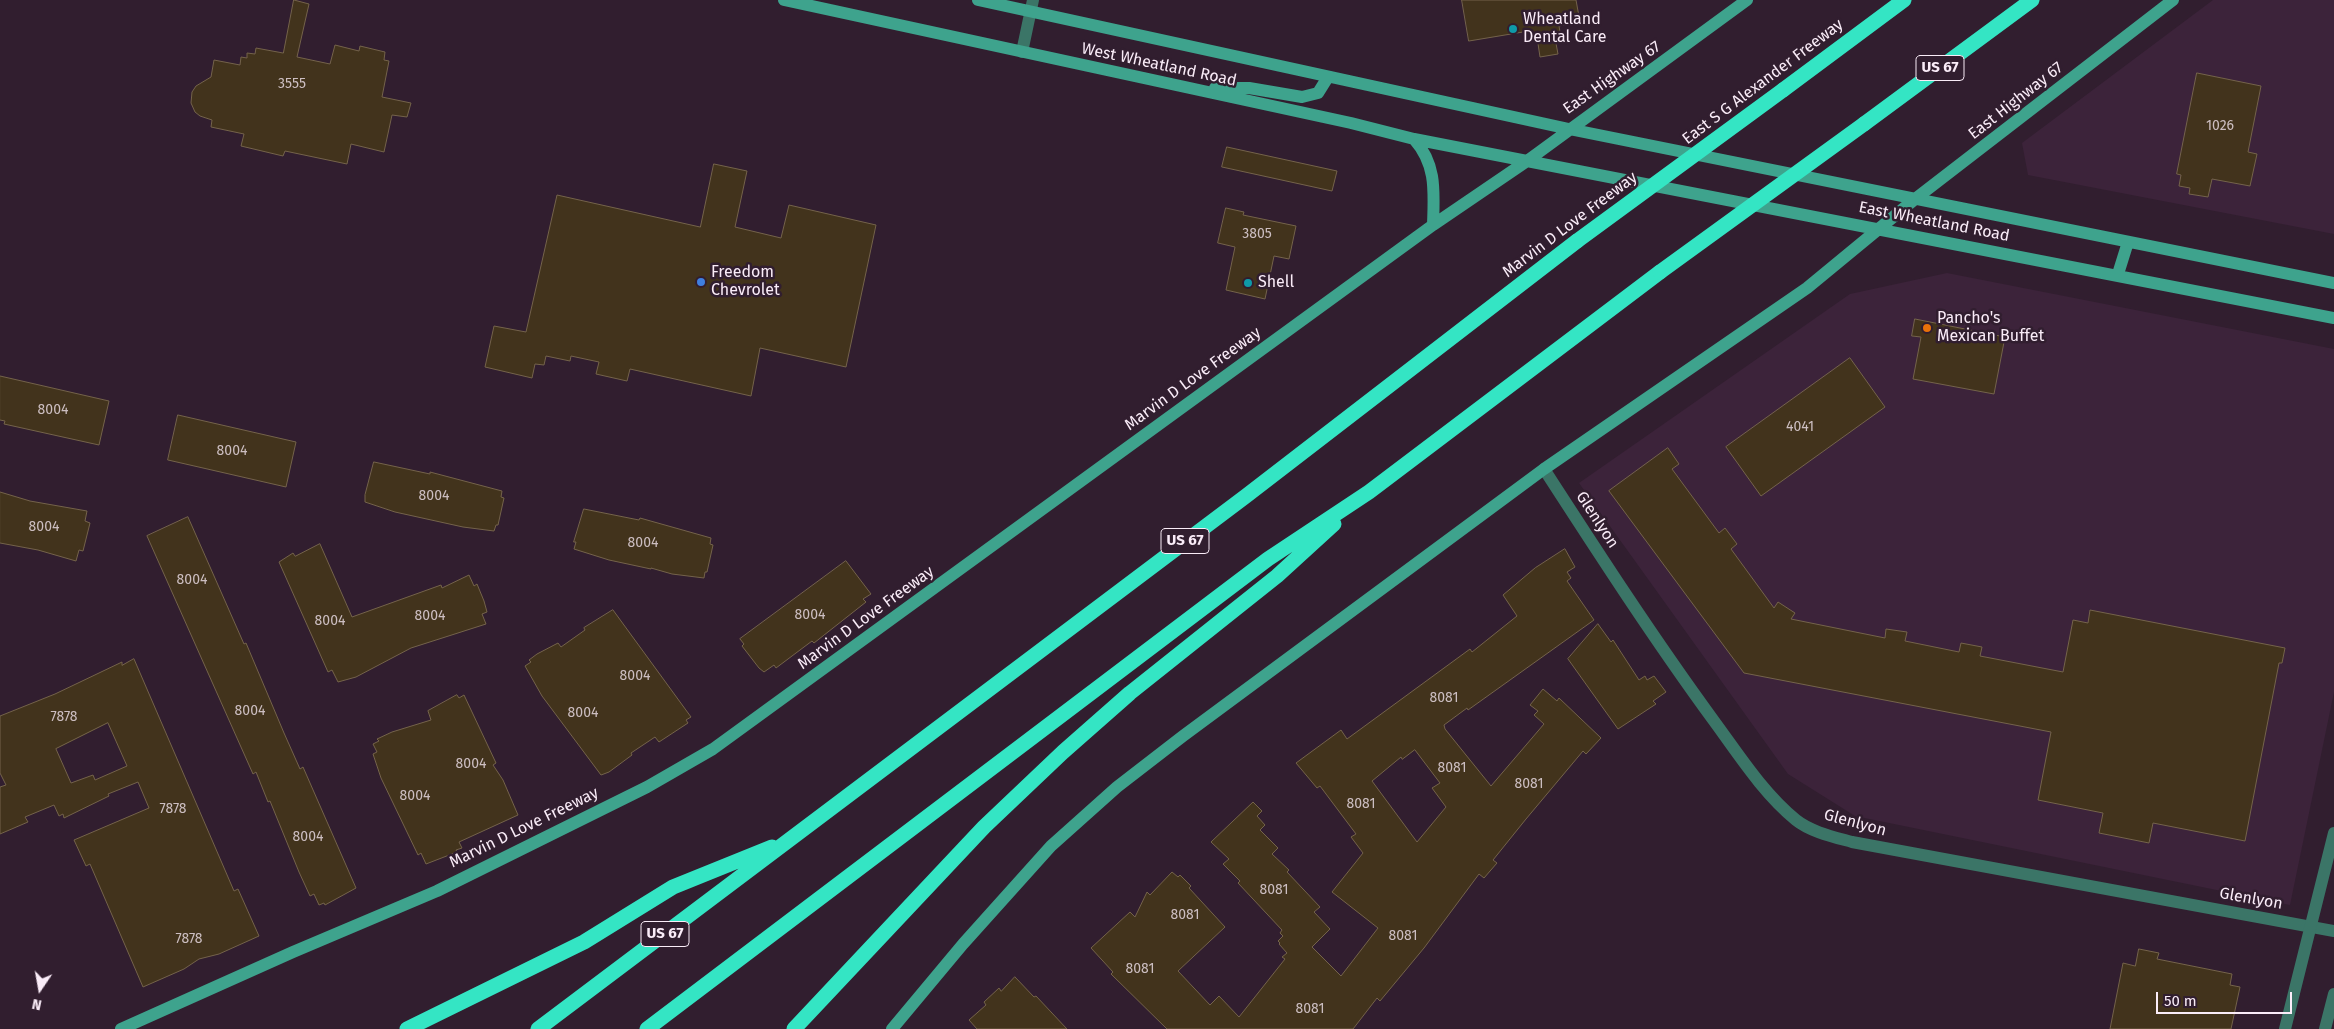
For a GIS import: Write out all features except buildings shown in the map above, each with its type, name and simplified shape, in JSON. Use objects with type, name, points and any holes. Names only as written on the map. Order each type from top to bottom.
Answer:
[{"type":"highway","name":"East S G Alexander Freeway","points":[[1667,175],[1904,0]]},
{"type":"highway","name":"US 67","points":[[647,1029],[1268,559],[1369,492],[1766,193],[1864,124],[2032,0]]},
{"type":"highway","points":[[2016,12],[2039,0]]},
{"type":"highway","name":"Marvin D Love Freeway","points":[[538,1029],[792,839],[1577,241],[1667,175]]},
{"type":"highway","points":[[794,1029],[984,827],[1063,752],[1130,693],[1277,576],[1369,492]]},
{"type":"highway","points":[[407,1029],[584,942],[673,887],[792,839]]},
{"type":"main road","name":"West Wheatland Road","points":[[784,0],[1527,161]]},
{"type":"main road","name":"West Wheatland Road","points":[[978,0],[1032,6],[1328,77],[1569,129]]},
{"type":"main road","name":"East Highway 67","points":[[1569,129],[1747,0]]},
{"type":"main road","name":"East Highway 67","points":[[1880,228],[2173,0]]},
{"type":"main road","points":[[1187,87],[1249,88],[1302,97],[1318,93],[1328,77]]},
{"type":"main road","name":"Marvin D Love Freeway","points":[[121,1029],[293,952],[437,891],[647,787],[714,749],[1433,225],[1527,161],[1569,129]]},
{"type":"main road","name":"East Wheatland Road","points":[[1569,129],[2334,283]]},
{"type":"main road","points":[[1414,138],[1425,152],[1430,165],[1434,187],[1433,225]]},
{"type":"main road","name":"East Wheatland Road","points":[[1527,161],[2118,274],[2334,318]]},
{"type":"main road","points":[[892,1029],[1010,890],[1051,846],[1117,787],[1182,736],[1544,469],[1807,288],[1880,228]]},
{"type":"main road","points":[[2118,274],[2128,242]]},
{"type":"street","points":[[1022,52],[1032,6]]},
{"type":"street","name":"Glenlyon","points":[[1544,469],[1648,629],[1683,679],[1753,774],[1779,804],[1798,821],[1823,833],[1852,842],[2334,931]]},
{"type":"street","points":[[2285,1029],[2334,833]]},
{"type":"street","points":[[2325,1029],[2334,994]]},
{"type":"shaded area","points":[[2213,0],[2334,0],[2334,234],[2028,175],[2022,143]]},
{"type":"shaded area","points":[[1947,273],[2334,349],[2334,692],[2290,905],[1855,816],[1788,774],[1579,483],[1850,294]]},
{"type":"place","name":"Wheatland Dental Care","points":[[1513,29]]},
{"type":"place","name":"Freedom Chevrolet","points":[[701,282]]},
{"type":"place","name":"Shell","points":[[1248,283]]},
{"type":"place","name":"Pancho's Mexican Buffet","points":[[1927,328]]}]
